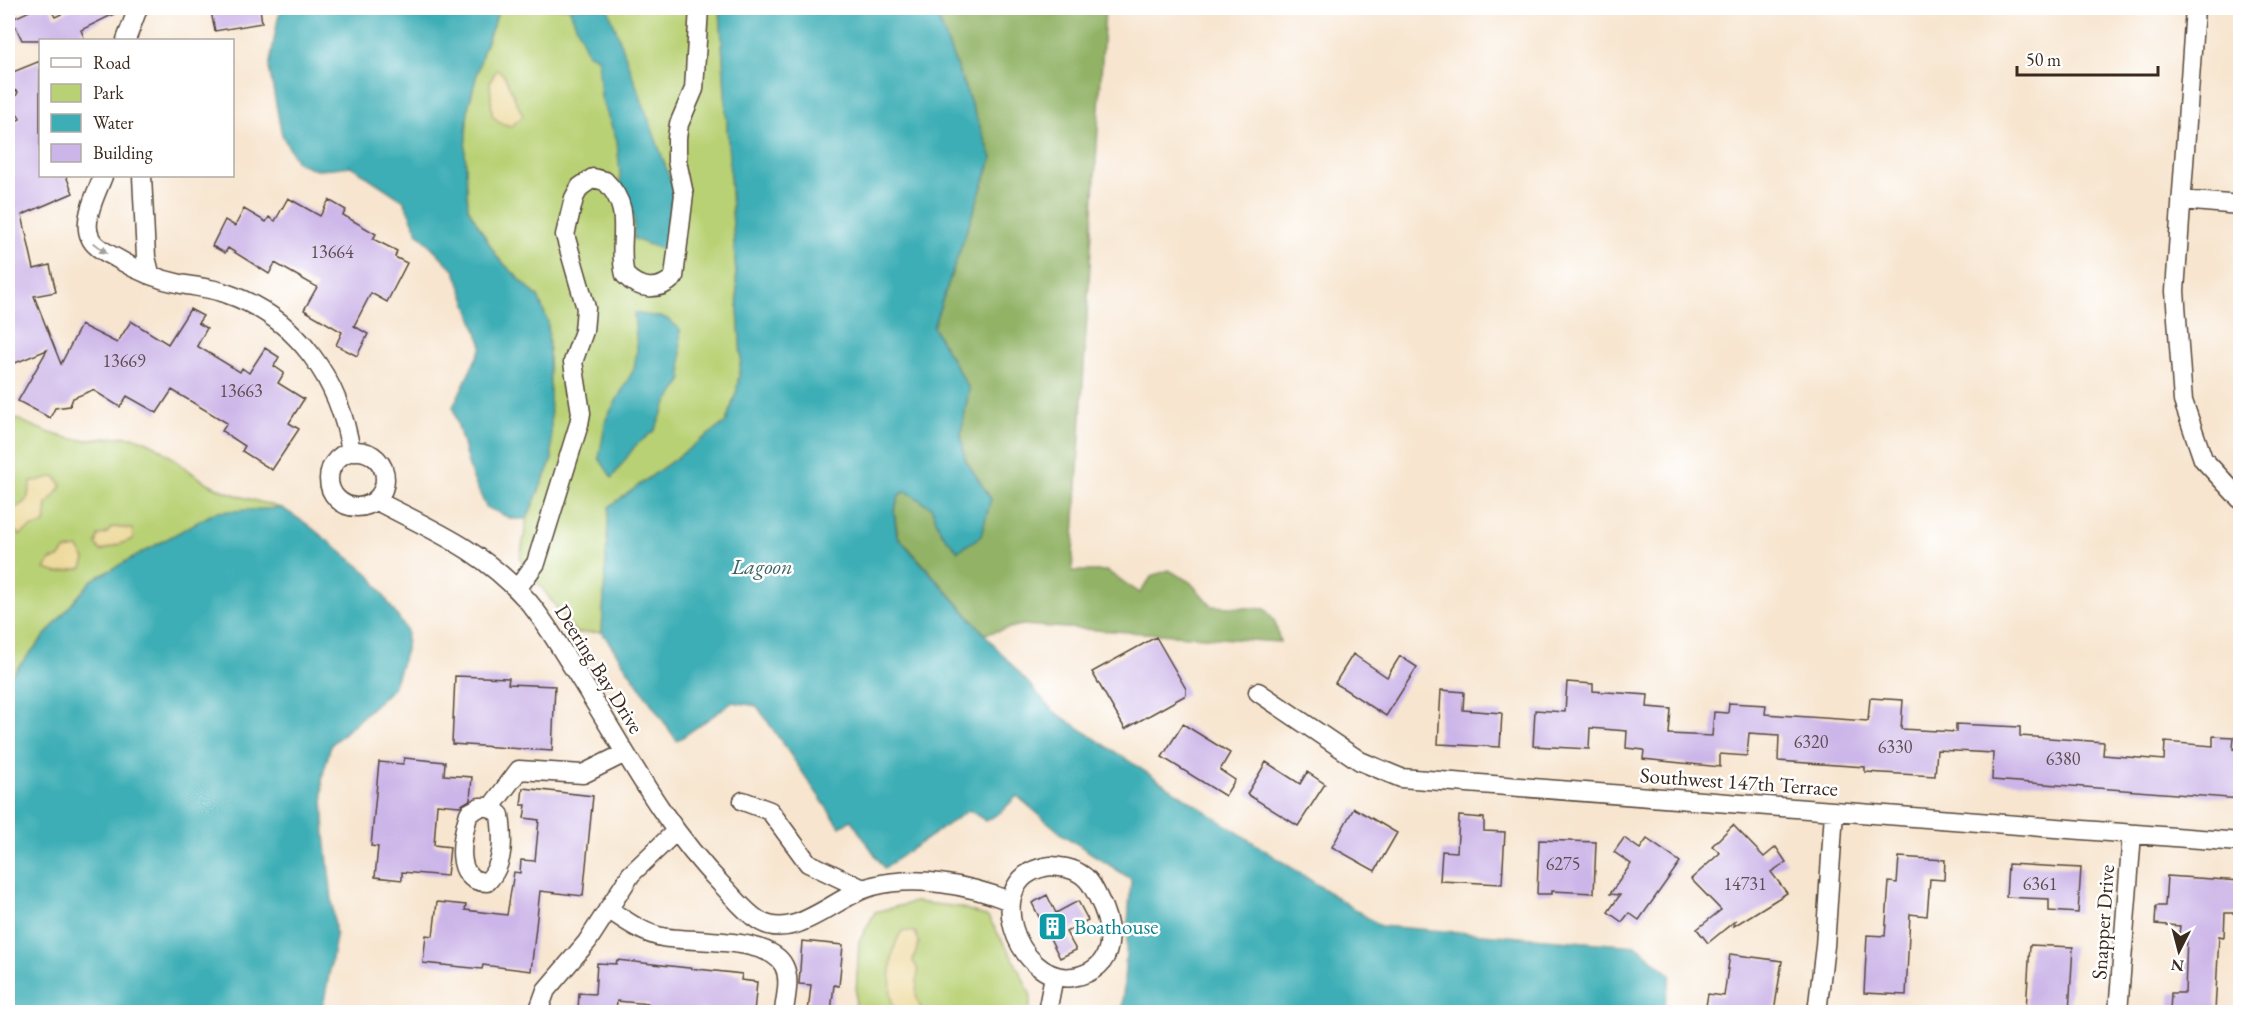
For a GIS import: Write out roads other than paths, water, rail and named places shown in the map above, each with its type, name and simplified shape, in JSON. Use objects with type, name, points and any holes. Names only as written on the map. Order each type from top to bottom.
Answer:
[{"type":"street","points":[[130,36],[138,8]]},
{"type":"street","points":[[517,589],[536,563],[574,447],[581,412],[573,362],[584,331],[586,308],[581,283],[565,235],[570,210],[580,188],[586,182],[593,178],[605,181],[616,196],[625,220],[622,256],[625,275],[638,285],[649,288],[659,287],[674,278],[684,194],[677,161],[677,138],[679,124],[694,89],[699,8]]},
{"type":"street","points":[[2195,8],[2175,291],[2183,401],[2203,459],[2241,499]]},
{"type":"street","points":[[103,177],[88,224],[88,235],[94,244],[165,280],[226,293],[247,302],[285,326],[317,361],[332,387],[351,453]]},
{"type":"street","points":[[142,177],[146,257],[150,273]]},
{"type":"street","points":[[2181,200],[2241,205]]},
{"type":"street","points":[[363,452],[372,455],[383,468],[384,485],[375,500],[359,507],[350,506],[334,495],[329,477],[338,459],[351,453],[363,452]]},
{"type":"street","name":"Deering Bay Drive","points":[[375,500],[462,545],[517,589],[539,615],[675,832],[757,920],[775,927],[799,924],[840,899],[863,889],[895,884],[940,884],[981,890],[1010,901]]},
{"type":"street","name":"Southwest 147th Terrace","points":[[1258,692],[1360,761],[1401,778],[2241,842]]},
{"type":"street","points":[[491,807],[519,770],[583,774],[625,753]]},
{"type":"street","points":[[743,801],[770,811],[808,863],[863,889]]},
{"type":"street","points":[[1817,1012],[1825,946],[1834,812]]},
{"type":"street","points":[[538,1012],[546,990],[587,942],[642,861],[675,832]]},
{"type":"street","name":"Snapper Drive","points":[[2118,1012],[2132,834]]},
{"type":"street","points":[[1052,866],[1075,870],[1091,885],[1111,930],[1106,956],[1089,972],[1062,978],[1054,976],[1037,967],[1029,957],[1014,927],[1010,901],[1014,889],[1023,877],[1038,868],[1052,866]]},
{"type":"street","points":[[608,909],[632,925],[660,937],[753,946],[771,951],[780,960],[786,973],[784,1012]]},
{"type":"street","points":[[1047,1012],[1054,976]]},
{"type":"water","points":[[283,8],[500,8],[483,51],[468,108],[465,149],[468,208],[497,257],[538,297],[548,322],[552,459],[527,519],[512,519],[486,507],[471,474],[453,407],[482,346],[455,271],[418,233],[404,201],[351,166],[316,170],[297,162],[282,135],[269,68],[278,18]]},
{"type":"water","points":[[569,8],[608,8],[674,189],[669,218],[671,234],[664,250],[634,239],[634,218],[621,186],[617,141],[601,97],[598,58],[588,54]]},
{"type":"water","name":"Lagoon","points":[[720,8],[934,8],[992,158],[933,327],[969,389],[961,434],[965,459],[991,499],[981,536],[958,551],[941,532],[931,507],[906,491],[899,495],[894,512],[897,536],[1053,711],[1380,926],[1637,946],[1671,975],[1663,1012],[1122,1012],[1131,879],[1063,835],[1017,796],[1001,812],[986,821],[969,810],[884,868],[851,820],[840,827],[757,706],[733,702],[677,741],[602,632],[609,507],[726,422],[737,390],[741,358]]},
{"type":"water","points":[[634,313],[666,318],[680,329],[682,381],[666,404],[655,430],[635,446],[612,478],[599,458],[606,419],[634,369],[637,349]]},
{"type":"water","points":[[282,508],[307,524],[370,575],[407,631],[406,650],[393,688],[331,745],[322,778],[325,836],[336,937],[322,1012],[8,1012],[8,679],[92,580],[216,512]]},
{"type":"place","name":"Boathouse","points":[[1053,927]]}]
